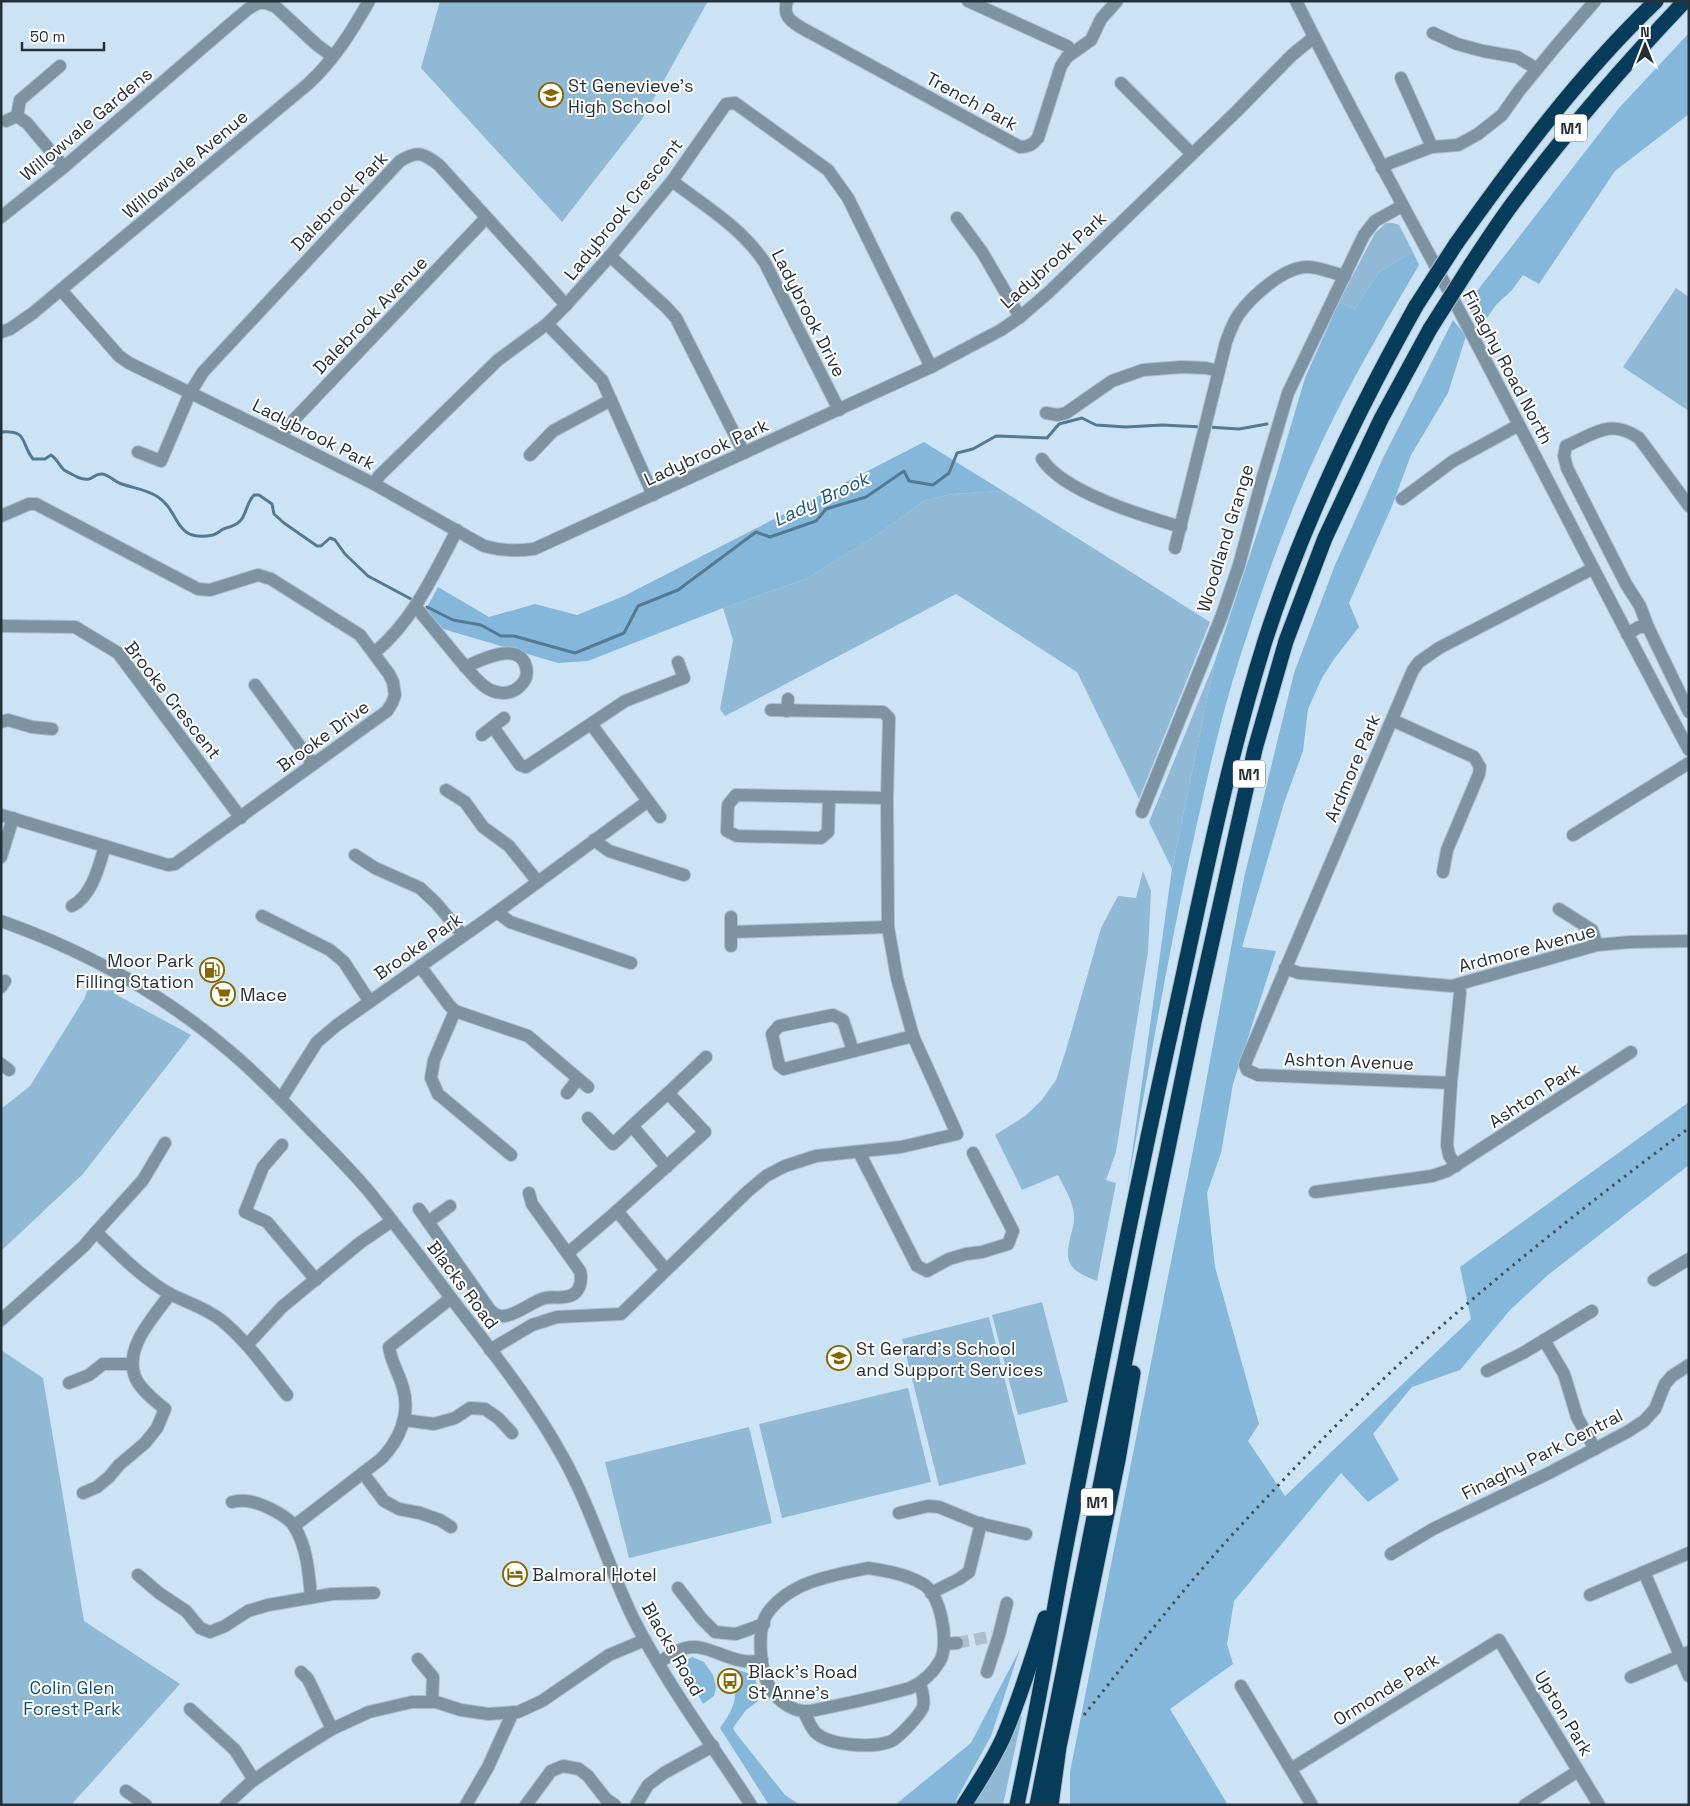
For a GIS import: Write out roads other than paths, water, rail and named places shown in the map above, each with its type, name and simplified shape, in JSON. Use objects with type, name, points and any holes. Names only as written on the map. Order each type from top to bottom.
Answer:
[{"type":"highway","name":"M1","points":[[1017,1805],[1040,1692],[1064,1554],[1156,1101],[1223,796],[1265,640],[1286,579],[1354,423],[1416,306],[1456,244],[1500,182],[1552,115],[1590,70],[1656,1]]},
{"type":"highway","name":"M1","points":[[1036,1805],[1148,1245],[1238,823],[1255,749],[1280,660],[1309,578],[1340,504],[1381,419],[1430,329],[1470,266],[1511,205],[1555,148],[1613,79],[1685,1]]},
{"type":"highway","points":[[1051,1805],[1059,1747],[1118,1460],[1137,1345],[1148,1245]]},
{"type":"highway","points":[[964,1805],[992,1760],[1016,1705],[1064,1554]]},
{"type":"street","name":"Willowvale Avenue","points":[[1,332],[10,329],[61,290],[308,84],[322,71],[344,42],[369,1]]},
{"type":"street","name":"Trench Park","points":[[787,1],[785,10],[787,17],[800,27],[1020,147],[1027,147],[1038,138],[1061,66],[1066,57],[1092,40],[1101,19],[1117,1]]},
{"type":"street","points":[[968,1],[1067,46],[1073,52]]},
{"type":"street","points":[[1382,168],[1390,163],[1432,147],[1458,145],[1478,134],[1502,115],[1537,69],[1593,2]]},
{"type":"street","name":"Willowvale Gardens","points":[[1,218],[64,167],[248,9],[258,3],[266,3],[276,7],[328,53],[331,59]]},
{"type":"street","name":"Finaghy Road North","points":[[1301,3],[1313,38],[1689,750]]},
{"type":"street","points":[[1433,33],[1457,44],[1517,58],[1537,69]]},
{"type":"street","name":"Ladybrook Park","points":[[61,290],[120,356],[129,363],[374,484],[484,546],[501,551],[534,549],[932,367],[1002,330],[1049,292],[1292,55],[1313,38]]},
{"type":"street","points":[[60,66],[20,100],[12,119],[27,123],[64,167]]},
{"type":"street","points":[[1401,78],[1432,147]]},
{"type":"street","points":[[1121,82],[1192,154]]},
{"type":"street","name":"Ladybrook Crescent","points":[[374,484],[379,476],[498,360],[548,324],[566,305],[610,256],[672,181],[726,104],[735,103],[828,170],[848,198],[932,367]]},
{"type":"street","name":"Dalebrook Park","points":[[138,452],[161,461],[190,393],[203,372],[400,161],[412,154],[426,155],[439,165],[566,305]]},
{"type":"street","name":"Ladybrook Drive","points":[[672,181],[741,234],[755,248],[765,262],[839,410]]},
{"type":"street","name":"Woodland Grange","points":[[1142,812],[1225,606],[1239,565],[1288,392],[1364,235],[1375,221],[1402,206]]},
{"type":"street","name":"Dalebrook Avenue","points":[[281,437],[287,427],[486,218]]},
{"type":"street","points":[[957,218],[982,252],[1020,317]]},
{"type":"street","points":[[610,256],[676,318],[744,453]]},
{"type":"street","points":[[1175,548],[1226,342],[1232,325],[1254,297],[1280,275],[1296,268],[1308,267],[1344,276]]},
{"type":"street","points":[[548,324],[602,380],[654,495]]},
{"type":"street","points":[[1046,413],[1058,415],[1066,413],[1112,381],[1143,370],[1182,367],[1206,368],[1219,371]]},
{"type":"street","points":[[530,455],[553,430],[611,400]]},
{"type":"street","points":[[1402,499],[1453,461],[1518,425]]},
{"type":"street","points":[[1689,506],[1639,438],[1630,432],[1608,428],[1566,446],[1564,456],[1567,468],[1626,584],[1640,606],[1648,627],[1689,712]]},
{"type":"street","points":[[1042,459],[1050,469],[1080,489],[1138,514],[1180,527]]},
{"type":"street","name":"Brooke Drive","points":[[1,516],[29,504],[36,504],[198,589],[210,590],[258,575],[271,579],[360,635],[389,674],[393,682],[395,695],[387,711],[175,864],[168,865],[7,817]]},
{"type":"street","points":[[374,653],[386,643],[416,607],[457,530]]},
{"type":"street","name":"Ardmore Park","points":[[1247,1070],[1247,1059],[1413,670],[1426,656],[1592,569]]},
{"type":"street","points":[[416,607],[465,667],[485,687],[499,693],[510,693],[525,681],[528,674],[526,664],[519,656],[509,654],[488,656],[465,667]]},
{"type":"street","name":"Brooke Crescent","points":[[1,626],[75,627],[118,653],[241,818]]},
{"type":"street","points":[[1627,634],[1639,627],[1648,627]]},
{"type":"street","points":[[493,726],[520,766],[526,767],[625,700],[684,678],[678,662]]},
{"type":"street","points":[[255,685],[313,764]]},
{"type":"street","points":[[490,1350],[532,1325],[557,1317],[621,1314],[747,1192],[766,1176],[785,1166],[816,1156],[901,1147],[957,1134],[914,1036],[896,978],[888,927],[887,798],[889,718],[883,712],[788,705],[772,710]]},
{"type":"street","points":[[482,735],[504,718]]},
{"type":"street","points":[[1,722],[8,720],[32,727],[52,729]]},
{"type":"street","points":[[1392,720],[1474,757],[1480,767],[1479,774],[1447,850],[1443,872]]},
{"type":"street","points":[[591,724],[660,816]]},
{"type":"street","points":[[1573,835],[1689,763]]},
{"type":"street","points":[[446,790],[465,802],[483,827],[510,846],[538,882]]},
{"type":"street","points":[[829,797],[828,832],[821,838],[737,836],[727,831],[728,805],[736,796],[829,797],[887,798]]},
{"type":"street","name":"Brooke Park","points":[[281,1098],[317,1042],[337,1024],[497,912],[648,801]]},
{"type":"street","points":[[1,856],[7,817]]},
{"type":"street","points":[[594,840],[609,851],[684,875]]},
{"type":"street","points":[[72,906],[83,899],[96,874],[105,846]]},
{"type":"street","points":[[355,854],[375,868],[420,888],[464,935]]},
{"type":"street","points":[[1559,909],[1592,930],[1597,945]]},
{"type":"street","points":[[497,912],[510,922],[631,963]]},
{"type":"street","points":[[262,916],[330,950],[344,962],[370,1002]]},
{"type":"street","points":[[731,917],[731,946]]},
{"type":"street","name":"Blacks Road","points":[[1,921],[77,952],[139,986],[184,1016],[232,1052],[281,1098],[346,1166],[392,1221],[531,1406],[563,1458],[593,1518],[621,1592],[645,1640],[750,1805]]},
{"type":"street","points":[[732,932],[888,927]]},
{"type":"street","name":"Ardmore Avenue","points":[[1285,968],[1298,973],[1452,986],[1597,945],[1630,942],[1689,941]]},
{"type":"street","points":[[420,966],[455,1011],[528,1036],[583,1083],[567,1093]]},
{"type":"street","points":[[1456,1166],[1449,1155],[1447,1145],[1460,993],[1459,985]]},
{"type":"street","points":[[455,1011],[434,1060],[431,1078],[438,1094],[511,1156]]},
{"type":"street","points":[[853,1051],[843,1020],[833,1015],[779,1026],[772,1034],[779,1065],[784,1069],[914,1036]]},
{"type":"street","name":"Ashton Park","points":[[1315,1192],[1432,1176],[1456,1166],[1631,1052]]},
{"type":"street","points":[[588,1118],[613,1144],[706,1057]]},
{"type":"street","name":"Ashton Avenue","points":[[1247,1070],[1258,1075],[1451,1083]]},
{"type":"street","points":[[568,1253],[706,1132],[668,1093]]},
{"type":"street","points":[[632,1126],[667,1167]]},
{"type":"street","points":[[1,1320],[84,1246],[143,1180],[165,1143]]},
{"type":"street","points":[[282,1145],[263,1167],[245,1212],[267,1222],[316,1280]]},
{"type":"street","points":[[859,1152],[917,1266],[927,1271],[949,1259],[1008,1244],[1013,1231],[980,1159]]},
{"type":"street","points":[[419,1209],[490,1310],[498,1316],[506,1316],[546,1298],[568,1297],[576,1293],[580,1284],[581,1276],[568,1253],[532,1204],[529,1193]]},
{"type":"street","points":[[428,1222],[450,1206]]},
{"type":"street","points":[[616,1211],[666,1270]]},
{"type":"street","points":[[247,1344],[282,1307],[362,1242],[392,1221]]},
{"type":"street","points":[[96,1232],[134,1268],[170,1294],[199,1306],[221,1320],[247,1344],[287,1395]]},
{"type":"street","points":[[1654,1280],[1689,1259]]},
{"type":"street","points":[[83,1493],[97,1487],[109,1478],[119,1465],[145,1443],[157,1428],[165,1410],[136,1380],[131,1364],[134,1346],[170,1294]]},
{"type":"street","points":[[294,1526],[364,1473],[390,1450],[399,1435],[404,1420],[405,1405],[404,1389],[390,1358],[389,1347],[451,1298]]},
{"type":"street","points":[[1487,1370],[1544,1340],[1592,1311]]},
{"type":"street","points":[[1544,1340],[1564,1374],[1577,1417],[1595,1449]]},
{"type":"street","points":[[69,1383],[89,1375],[103,1364],[131,1364]]},
{"type":"street","name":"Finaghy Park Central","points":[[1391,1554],[1433,1529],[1549,1473],[1627,1432],[1644,1420],[1655,1409],[1665,1384],[1672,1376],[1689,1365]]},
{"type":"street","points":[[404,1420],[434,1424],[455,1418],[470,1408],[486,1409],[498,1418],[512,1433]]},
{"type":"street","points":[[364,1473],[384,1500],[398,1509],[420,1513],[440,1520],[452,1527]]},
{"type":"street","points":[[232,1502],[244,1500],[259,1503],[276,1512],[294,1526],[306,1556],[311,1597]]},
{"type":"street","points":[[899,1513],[928,1506],[939,1507],[981,1523],[1026,1534]]},
{"type":"street","points":[[932,1593],[969,1572],[981,1523]]},
{"type":"street","points":[[1590,1595],[1689,1554]]},
{"type":"street","points":[[868,1568],[898,1573],[924,1585],[932,1593],[939,1609],[944,1632],[944,1644],[941,1658],[932,1672],[920,1684],[885,1695],[804,1712],[787,1706],[772,1690],[762,1660],[761,1632],[764,1624],[768,1612],[786,1596],[815,1580],[868,1568]]},
{"type":"street","points":[[1644,1572],[1684,1654],[1689,1676]]},
{"type":"street","points":[[138,1575],[159,1593],[186,1611],[200,1628],[210,1632],[225,1626],[248,1611],[268,1604],[350,1592],[374,1593]]},
{"type":"street","points":[[678,1588],[702,1619],[715,1632],[736,1634],[764,1624]]},
{"type":"street","points":[[987,1672],[1007,1603]]},
{"type":"street","points":[[226,1805],[254,1780],[332,1729],[369,1712],[412,1702],[432,1702],[461,1710],[488,1714],[518,1712],[542,1701],[609,1656],[645,1640]]},
{"type":"street","name":"Ormonde Park","points":[[1291,1769],[1499,1640]]},
{"type":"street","name":"Upton Park","points":[[1499,1640],[1599,1805]]},
{"type":"street","points":[[944,1644],[957,1642]]},
{"type":"street","points":[[658,1663],[679,1650],[688,1647],[704,1648],[737,1661],[752,1662],[762,1660]]},
{"type":"street","points":[[1631,1677],[1684,1654]]},
{"type":"street","points":[[418,1659],[433,1677],[432,1702]]},
{"type":"street","points":[[301,1672],[308,1679],[332,1729]]},
{"type":"street","points":[[804,1712],[816,1732],[829,1740],[869,1746],[890,1742],[913,1721],[923,1706],[920,1684]]},
{"type":"street","points":[[1241,1686],[1312,1805]]},
{"type":"street","points":[[190,1709],[235,1750],[254,1780]]},
{"type":"street","points":[[466,1805],[488,1767],[513,1712]]},
{"type":"street","points":[[636,1805],[648,1785],[713,1746]]},
{"type":"street","points":[[526,1805],[551,1771],[563,1766],[579,1769],[588,1776],[606,1799],[615,1805]]},
{"type":"street","points":[[1525,1805],[1578,1771]]},
{"type":"street","points":[[126,1791],[146,1805]]},
{"type":"waterway","name":"Lady Brook","points":[[427,607],[453,620],[481,625],[501,636],[514,636],[575,653],[624,633],[638,606],[678,590],[756,532],[770,537],[816,521],[826,509],[866,497],[904,471],[909,481],[933,485],[949,473],[957,453],[973,449],[996,436],[1047,438],[1059,424],[1082,418],[1096,425],[1202,427]]},
{"type":"waterway","name":"Lady Brook","points":[[1208,427],[1239,429],[1267,424]]},
{"type":"waterway","name":"Lady Brook","points":[[1,432],[20,435],[33,459],[45,459],[51,455],[64,470],[77,477],[90,479],[99,474],[109,476],[119,483],[153,494],[165,503],[179,525],[191,535],[213,535],[234,525],[242,518],[254,495],[259,495],[272,504],[274,514],[284,523],[317,546],[321,546],[330,538],[335,540],[345,554],[368,576],[411,599]]},
{"type":"tunnel","points":[[957,1643],[993,1636]]},
{"type":"railway","points":[[1084,1715],[1162,1617],[1223,1545],[1358,1403],[1430,1336],[1493,1282],[1689,1128]]},
{"type":"place","name":"St Genevieve's High School","points":[[551,95]]},
{"type":"place","name":"Moor Park Filling Station","points":[[212,970]]},
{"type":"place","name":"Mace","points":[[223,994]]},
{"type":"place","name":"St Gerard's School and Support Services","points":[[839,1358]]},
{"type":"place","name":"Balmoral Hotel","points":[[515,1574]]},
{"type":"place","name":"Black's Road St Anne's","points":[[730,1681]]},
{"type":"park label","name":"Colin Glen Forest Park","points":[[72,1697]]}]
